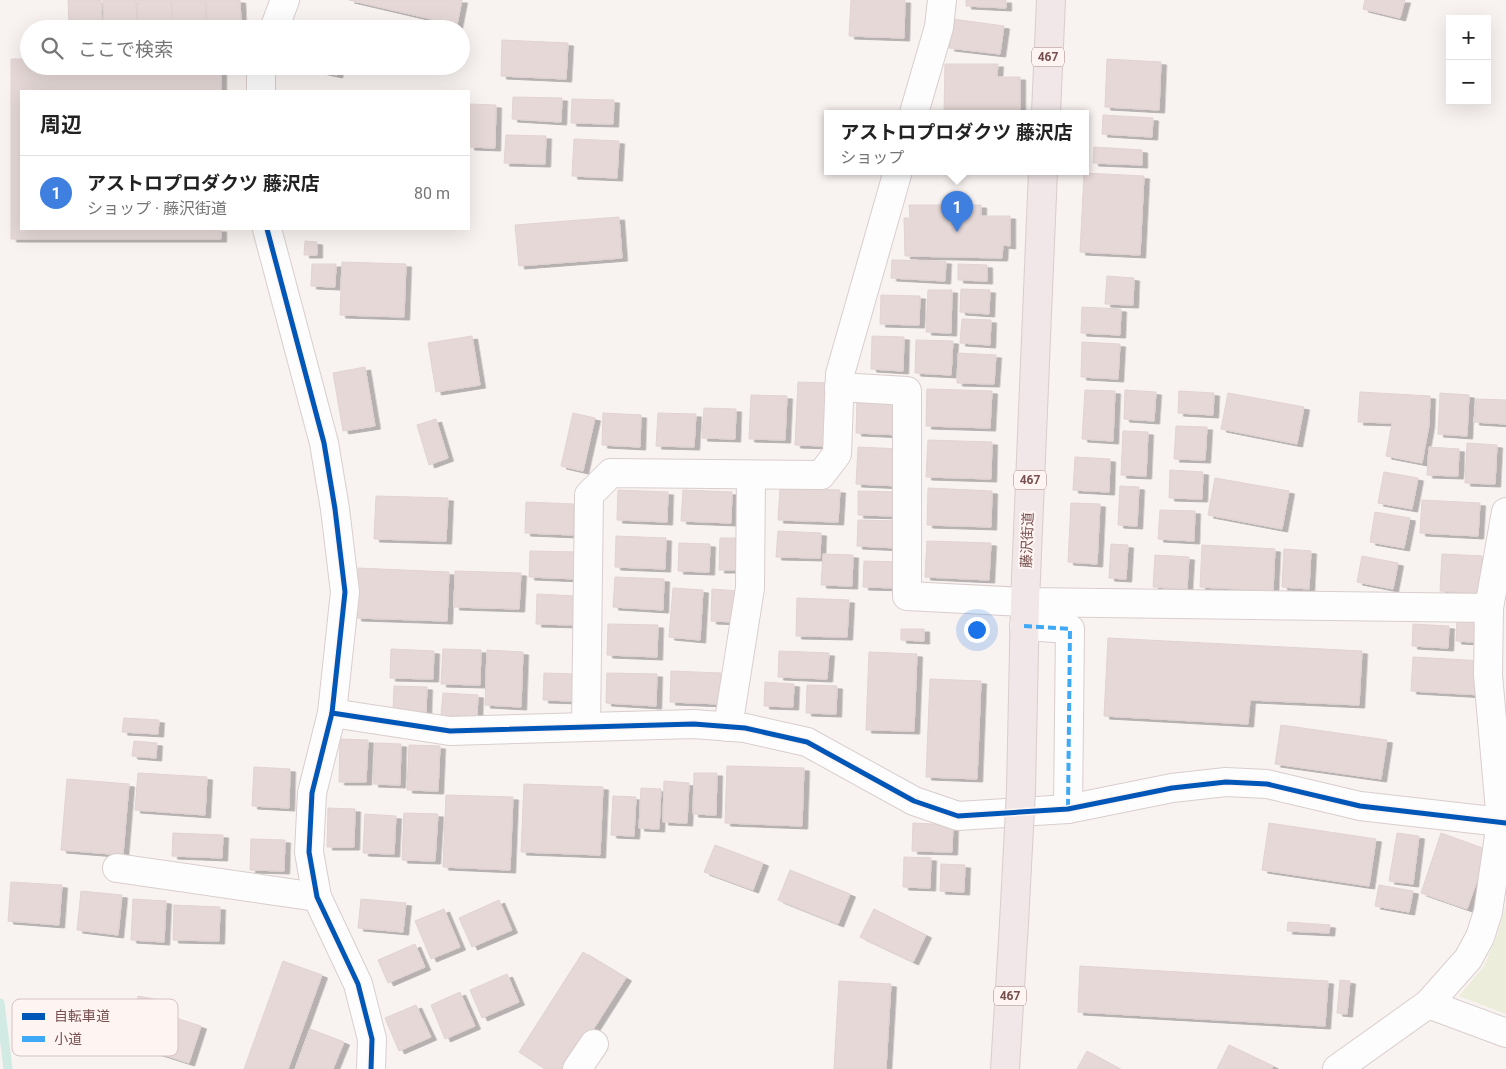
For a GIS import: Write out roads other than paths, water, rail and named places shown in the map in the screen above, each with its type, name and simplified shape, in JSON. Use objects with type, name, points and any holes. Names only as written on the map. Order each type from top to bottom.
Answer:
[{"type":"highway","name":"467","points":[[1046,110],[1051,0]]},
{"type":"highway","name":"藤沢街道","points":[[1005,1069],[1020,790],[1025,614],[1043,175]]},
{"type":"street","points":[[277,20],[285,0]]},
{"type":"street","points":[[915,110],[938,27],[942,0]]},
{"type":"street","points":[[261,75],[261,90]]},
{"type":"street","points":[[586,727],[590,495],[611,473],[821,475],[837,454],[840,374],[897,175]]},
{"type":"street","points":[[267,230],[324,443],[335,509],[345,592],[332,713],[312,793],[309,852],[317,896],[358,984],[372,1039],[371,1069]]},
{"type":"street","points":[[840,387],[907,391],[907,596],[1025,614],[1488,608]]},
{"type":"street","points":[[728,727],[750,588],[751,475]]},
{"type":"street","points":[[1337,1069],[1428,1004],[1468,959],[1480,937],[1488,912],[1504,822],[1488,675],[1488,608],[1506,512]]},
{"type":"street","points":[[1025,614],[1070,629],[1068,809]]},
{"type":"street","points":[[332,713],[450,731],[694,724],[745,728],[807,742],[914,801],[958,816],[1068,809],[1172,788],[1226,782],[1266,784],[1360,806],[1504,822]]},
{"type":"street","points":[[116,868],[317,896]]},
{"type":"street","points":[[1428,1004],[1506,1033]]},
{"type":"street","points":[[577,1069],[594,1044]]},
{"type":"waterway","points":[[0,1003],[8,1069]]},
{"type":"place","name":"アストロプロダクツ 藤沢店","points":[[957,232]]}]
